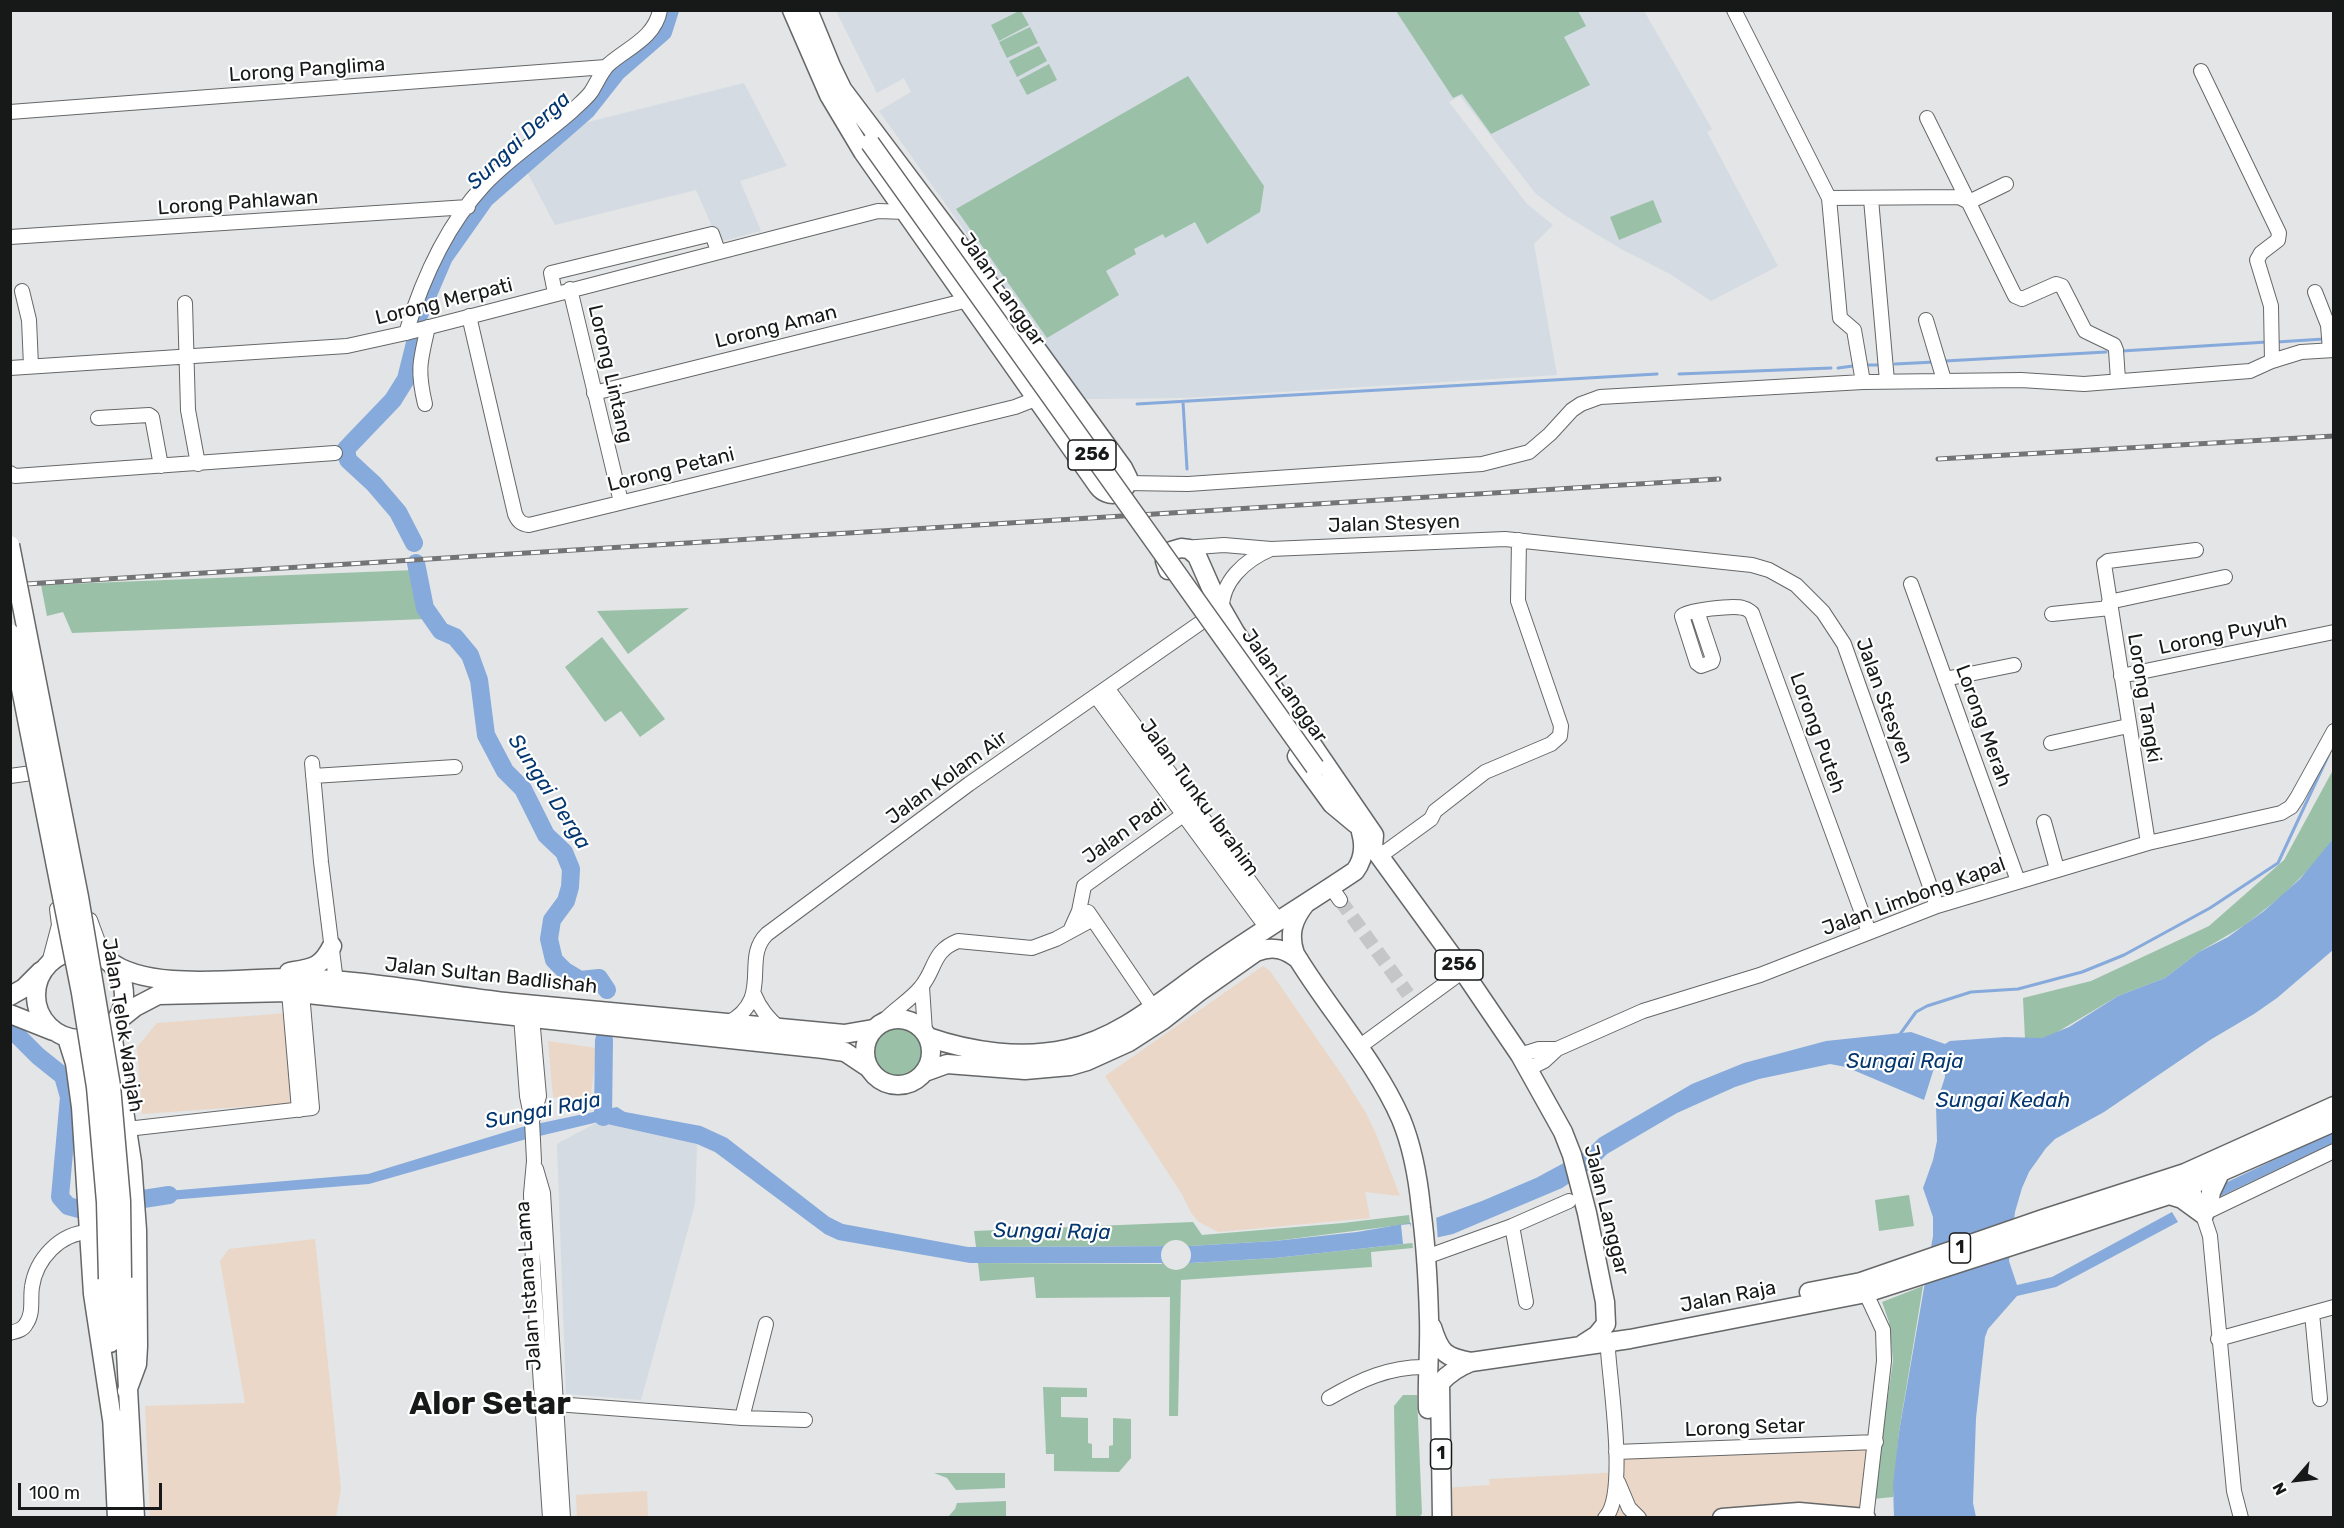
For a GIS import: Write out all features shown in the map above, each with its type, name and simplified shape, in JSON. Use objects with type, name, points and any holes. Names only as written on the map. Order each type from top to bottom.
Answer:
[{"type":"main road","name":"Jalan Langgar","points":[[792,10],[835,92]]},
{"type":"main road","name":"Jalan Langgar","points":[[808,10],[843,113],[864,136],[1357,826],[1463,970],[1524,1062],[1563,1132],[1572,1155],[1605,1302],[1607,1336]]},
{"type":"main road","points":[[835,92],[998,296],[1123,468],[1128,478],[1123,490],[1117,494],[1102,491],[852,135],[835,92]]},
{"type":"main road","name":"Jalan Telok Wanjah","points":[[10,545],[79,897],[111,1086],[121,1201],[115,1279],[113,1426],[117,1518]]},
{"type":"main road","points":[[1299,960],[1290,952],[1280,948],[1269,948],[1256,952],[1129,1042],[1070,1066],[1024,1070],[947,1064],[925,1072],[913,1082],[900,1085],[888,1084],[877,1078],[869,1068],[865,1048],[878,1026],[894,1018],[906,1019],[916,1024],[926,1034],[948,1044],[984,1051],[1041,1053],[1065,1050],[1097,1039],[1127,1024],[1306,903],[1335,893],[1360,865],[1364,850],[1357,826],[1345,817],[1322,791],[1165,565],[1169,554],[1181,548],[1189,549],[1197,556],[1222,612],[1374,835],[1376,851]]},
{"type":"main road","name":"Jalan Telok Wanjah","points":[[10,632],[79,981],[96,1087],[127,1391],[135,1518]]},
{"type":"main road","points":[[1356,871],[1377,869],[1396,877]]},
{"type":"main road","points":[[1306,903],[1294,920],[1291,933],[1293,947],[1299,960],[1359,1047],[1395,1107],[1407,1134],[1418,1182],[1426,1251],[1430,1320],[1438,1344],[1445,1354],[1471,1362]]},
{"type":"main road","points":[[252,979],[313,968],[325,959],[332,946]]},
{"type":"main road","points":[[10,996],[24,988],[61,954],[76,950],[91,951],[106,959],[115,967],[123,985],[123,1005],[113,1025],[98,1036],[83,1040],[61,1035],[10,1014]]},
{"type":"main road","name":"Jalan Sultan Badlishah","points":[[106,959],[126,972],[157,980],[291,978],[780,1029],[844,1034],[878,1026]]},
{"type":"main road","points":[[46,966],[36,989],[38,1010],[44,1022],[61,1035],[75,1063],[81,1107],[93,1294],[113,1426]]},
{"type":"main road","name":"Jalan Sultan Badlishah","points":[[113,1025],[135,1007],[158,995],[296,992],[845,1052],[869,1068]]},
{"type":"main road","points":[[113,1025],[132,1162],[137,1230],[137,1365],[127,1391]]},
{"type":"main road","points":[[925,1072],[932,1053],[926,1034]]},
{"type":"main road","name":"1","points":[[2045,1227],[2169,1195],[2192,1178],[2334,1106]]},
{"type":"main road","name":"1","points":[[1871,1285],[2192,1178],[2220,1173],[2334,1122]]},
{"type":"main road","points":[[2169,1195],[2208,1210],[2211,1192],[2220,1173]]},
{"type":"main road","name":"Jalan Raja","points":[[1635,1327],[1871,1285]]},
{"type":"main road","name":"Jalan Raja","points":[[1471,1362],[1582,1345],[1607,1336],[1871,1285]]},
{"type":"main road","name":"Jalan Langgar","points":[[1605,1302],[1616,1323],[1635,1327]]},
{"type":"main road","name":"1","points":[[1430,1320],[1427,1367],[1430,1518]]},
{"type":"main road","name":"1","points":[[1607,1336],[1635,1327]]},
{"type":"main road","name":"1","points":[[1442,1518],[1440,1383],[1453,1370],[1471,1362]]},
{"type":"main road","points":[[1723,1518],[1799,1512],[1866,1518]]},
{"type":"street","points":[[406,333],[417,297],[430,267],[468,207],[485,185],[572,111],[591,92],[606,67],[649,34],[659,18],[660,10]]},
{"type":"street","points":[[1734,10],[1829,198],[1840,318],[1854,330],[1863,382]]},
{"type":"street","name":"Lorong Panglima","points":[[10,112],[606,67]]},
{"type":"street","points":[[1127,483],[1188,484],[1482,464],[1529,452],[1544,440],[1572,410],[1600,397],[1887,381],[2032,381],[2056,384],[2250,371],[2272,349],[2271,306],[2257,260],[2260,253],[2278,240],[2279,233],[2201,71]]},
{"type":"street","points":[[1927,118],[2015,296],[2022,299],[2056,284],[2062,286],[2085,331],[2114,345],[2118,380]]},
{"type":"street","points":[[878,211],[887,184]]},
{"type":"street","points":[[1969,202],[2006,184]]},
{"type":"street","points":[[1829,198],[1959,197],[1969,202]]},
{"type":"street","points":[[1871,199],[1887,381]]},
{"type":"street","name":"Lorong Pahlawan","points":[[10,237],[468,207]]},
{"type":"street","name":"Lorong Merpati","points":[[10,368],[347,346],[406,333],[878,211],[906,212]]},
{"type":"street","points":[[555,293],[551,273],[712,234],[718,251]]},
{"type":"street","name":"Lorong Lintang","points":[[570,290],[621,502]]},
{"type":"street","points":[[22,291],[28,320],[31,366]]},
{"type":"street","points":[[2272,349],[2301,352],[2330,344],[2325,314],[2315,292]]},
{"type":"street","name":"Lorong Aman","points":[[594,393],[968,300]]},
{"type":"street","points":[[185,303],[188,410],[198,464]]},
{"type":"street","name":"Lorong Petani","points":[[469,316],[515,514],[520,522],[529,525],[1015,407],[1038,398]]},
{"type":"street","points":[[1926,320],[1944,380]]},
{"type":"street","points":[[425,405],[419,381],[419,366],[428,327]]},
{"type":"street","points":[[98,418],[149,415],[152,417],[161,466]]},
{"type":"street","points":[[10,473],[15,476],[335,453]]},
{"type":"street","name":"Jalan Stesyen","points":[[1181,548],[1224,545],[1271,549],[1505,539],[1722,561],[1761,567],[1780,575],[1796,585],[1823,612],[1844,644],[1936,906]]},
{"type":"street","points":[[1376,851],[1426,813],[1435,811],[1485,772],[1551,744],[1560,736],[1561,726],[1518,601],[1519,540]]},
{"type":"street","points":[[1222,612],[1224,595],[1238,571],[1251,559],[1271,549]]},
{"type":"street","name":"Lorong Tangki","points":[[2148,843],[2104,564],[2108,561],[2196,550]]},
{"type":"street","points":[[2052,614],[2109,605],[2225,577]]},
{"type":"street","name":"Lorong Merah","points":[[1911,584],[2018,881]]},
{"type":"street","name":"Lorong Puteh","points":[[1691,612],[1740,607],[1752,612],[1869,932]]},
{"type":"street","name":"Jalan Kolam Air","points":[[754,994],[759,948],[762,939],[767,934],[969,784],[1203,621]]},
{"type":"street","points":[[10,632],[21,628],[30,634],[33,642],[92,928],[106,959]]},
{"type":"street","name":"Lorong Puyuh","points":[[2121,676],[2334,632]]},
{"type":"street","points":[[1945,679],[2014,665]]},
{"type":"street","points":[[10,671],[54,884],[59,925],[46,966]]},
{"type":"street","name":"Jalan Tunku Ibrahim","points":[[1101,692],[1272,924]]},
{"type":"street","points":[[2050,743],[2128,726]]},
{"type":"street","name":"Jalan Limbong Kapal","points":[[1524,1062],[1539,1049],[1557,1048],[1643,1011],[1725,987],[1936,906],[2148,843],[2282,813],[2291,807],[2334,731]]},
{"type":"street","points":[[963,797],[1030,750]]},
{"type":"street","points":[[336,982],[312,770],[455,767]]},
{"type":"street","points":[[10,776],[32,773]]},
{"type":"street","name":"Jalan Padi","points":[[1081,891],[1084,886],[1189,811]]},
{"type":"street","points":[[2044,822],[2057,869]]},
{"type":"street","points":[[1081,891],[1083,905],[1152,1006]]},
{"type":"street","points":[[1070,931],[1078,911],[1081,891]]},
{"type":"street","points":[[878,1026],[893,1010],[922,987],[939,953],[948,945],[958,941],[1032,948],[1092,919]]},
{"type":"street","points":[[1359,1047],[1412,1000],[1463,970]]},
{"type":"street","points":[[922,987],[926,1034]]},
{"type":"street","points":[[127,1129],[305,1109],[296,992]]},
{"type":"street","points":[[728,1023],[743,1013],[754,994]]},
{"type":"street","points":[[754,994],[759,1006],[780,1029]]},
{"type":"street","name":"Jalan Istana Lama","points":[[527,1016],[539,1096],[532,1120],[534,1161],[531,1194],[550,1518]]},
{"type":"street","points":[[2208,1210],[2334,1151]]},
{"type":"street","name":"Jalan Istana Lama","points":[[534,1161],[543,1192],[563,1518]]},
{"type":"street","points":[[2192,1178],[2208,1210],[2218,1339],[2234,1491],[2241,1518]]},
{"type":"street","points":[[1426,1251],[1512,1226],[1569,1201]]},
{"type":"street","points":[[1512,1226],[1526,1302]]},
{"type":"street","points":[[10,1334],[22,1330],[30,1318],[34,1275],[45,1256],[64,1239],[89,1230]]},
{"type":"street","points":[[1866,1518],[1884,1361],[1883,1330],[1871,1285]]},
{"type":"street","points":[[2218,1339],[2334,1307]]},
{"type":"street","points":[[2312,1313],[2320,1399]]},
{"type":"street","points":[[742,1418],[766,1324]]},
{"type":"street","points":[[1605,1518],[1613,1507],[1618,1480],[1607,1336]]},
{"type":"street","points":[[1329,1398],[1369,1376],[1414,1366],[1427,1367]]},
{"type":"street","points":[[542,1399],[556,1404],[742,1418],[805,1420]]},
{"type":"street","name":"Lorong Setar","points":[[1616,1452],[1876,1442]]},
{"type":"street","points":[[1618,1480],[1629,1508],[1640,1518]]},
{"type":"street","points":[[2231,1518],[2234,1491]]},
{"type":"shaded area","points":[[836,11],[1644,11],[1712,129],[1707,132],[1778,266],[1711,301],[1670,274],[1623,250],[1566,216],[1536,194],[1460,96],[1449,102],[1527,204],[1553,225],[1534,244],[1557,375],[1183,398],[1085,399],[879,111],[911,92],[904,78],[877,93]]},
{"type":"shaded area","points":[[744,83],[787,166],[740,181],[761,231],[719,242],[696,190],[555,225],[525,168],[572,126]]},
{"type":"shaded area","points":[[1263,966],[1270,971],[1344,1078],[1376,1134],[1400,1196],[1365,1192],[1370,1218],[1218,1232],[1199,1222],[1191,1213],[1183,1196],[1105,1076]]},
{"type":"shaded area","points":[[288,1013],[296,1103],[142,1114],[137,1047],[157,1023]]},
{"type":"shaded area","points":[[548,1041],[597,1048],[590,1101],[553,1097]]},
{"type":"shaded area","points":[[598,1122],[697,1144],[695,1204],[641,1400],[566,1394],[557,1144]]},
{"type":"shaded area","points":[[315,1239],[341,1489],[336,1517],[150,1517],[145,1406],[245,1403],[220,1261],[229,1249]]},
{"type":"shaded area","points":[[1881,1445],[1869,1517],[1445,1517],[1444,1488],[1490,1485],[1489,1479],[1623,1472],[1622,1455]]},
{"type":"shaded area","points":[[647,1491],[648,1517],[577,1517],[576,1495]]},
{"type":"green space","points":[[1019,11],[1029,25],[999,41],[991,25]]},
{"type":"green space","points":[[1396,11],[1578,11],[1586,26],[1564,37],[1590,85],[1491,134],[1462,94],[1453,98]]},
{"type":"green space","points":[[1030,27],[1038,43],[1007,58],[999,42]]},
{"type":"green space","points":[[1039,46],[1047,61],[1017,77],[1009,61]]},
{"type":"green space","points":[[1049,64],[1057,80],[1027,95],[1019,80]]},
{"type":"green space","points":[[1188,76],[1264,186],[1260,212],[1207,244],[1195,222],[1165,238],[1163,234],[1134,249],[1136,254],[1106,271],[1119,295],[1047,338],[956,209]]},
{"type":"green space","points":[[1653,200],[1662,222],[1619,240],[1610,217]]},
{"type":"green space","points":[[415,570],[425,619],[72,633],[63,612],[47,616],[41,585]]},
{"type":"green space","points":[[689,608],[628,654],[597,611]]},
{"type":"green space","points":[[602,637],[665,719],[640,737],[621,711],[605,722],[565,667]]},
{"type":"green space","points":[[2333,770],[2333,839],[2319,859],[2282,896],[2245,925],[2199,952],[2165,978],[2118,996],[2054,1034],[2042,1038],[2025,1039],[2023,998],[2091,981],[2209,926],[2284,860]]},
{"type":"green space","points":[[891,1023],[903,1023],[913,1027],[921,1035],[925,1051],[921,1067],[913,1075],[903,1079],[891,1079],[881,1075],[873,1067],[869,1057],[869,1045],[873,1035],[881,1027]]},
{"type":"green space","points":[[1909,1195],[1914,1226],[1879,1231],[1875,1200]]},
{"type":"green space","points":[[1409,1215],[1413,1248],[1371,1252],[1372,1267],[1181,1280],[1178,1416],[1169,1416],[1170,1297],[1036,1298],[1034,1277],[980,1281],[978,1263],[1162,1264],[1162,1246],[976,1247],[974,1231],[1193,1222],[1202,1235]],"holes":[[[1401,1225],[1403,1244],[1275,1258],[1191,1263],[1190,1246],[1275,1241]]]},
{"type":"green space","points":[[1923,1286],[1899,1432],[1893,1497],[1873,1499],[1893,1361],[1889,1322],[1882,1302]]},
{"type":"green space","points":[[1043,1387],[1087,1388],[1087,1397],[1061,1397],[1061,1417],[1088,1418],[1088,1443],[1092,1444],[1092,1458],[1109,1458],[1109,1446],[1113,1445],[1113,1418],[1131,1419],[1131,1458],[1119,1472],[1054,1471],[1054,1454],[1046,1454]]},
{"type":"green space","points":[[1403,1395],[1417,1395],[1422,1514],[1419,1517],[1396,1517],[1394,1406]]},
{"type":"green space","points":[[934,1473],[1005,1473],[1005,1488],[956,1490],[947,1478]]},
{"type":"green space","points":[[1006,1501],[1006,1517],[948,1517],[957,1503]]},
{"type":"water","name":"Sungai Kedah","points":[[2333,839],[2333,950],[2277,998],[2254,1014],[2210,1040],[2104,1112],[2055,1139],[2029,1172],[2015,1212],[2009,1261],[2017,1285],[2052,1277],[2172,1212],[2178,1222],[2056,1287],[2017,1296],[1988,1329],[1985,1337],[1976,1418],[1973,1503],[1976,1517],[1894,1517],[1893,1485],[1899,1432],[1933,1236],[1933,1217],[1923,1188],[1937,1141],[1936,1105],[1945,1077],[1944,1061],[1935,1065],[1924,1100],[1846,1067],[1830,1064],[1759,1079],[1735,1087],[1677,1113],[1607,1154],[1594,1167],[1562,1188],[1453,1234],[1412,1243],[1275,1258],[1190,1263],[970,1263],[838,1240],[825,1234],[715,1152],[697,1144],[598,1122],[523,1140],[369,1184],[157,1201],[146,1197],[156,1192],[368,1174],[522,1127],[617,1107],[625,1112],[701,1126],[727,1138],[829,1217],[843,1224],[968,1247],[1190,1246],[1275,1241],[1357,1232],[1433,1219],[1536,1178],[1586,1151],[1599,1138],[1692,1084],[1744,1063],[1826,1041],[1911,1032],[1945,1044],[1950,1041],[2005,1037],[2042,1038],[2069,1027],[2118,996],[2165,978],[2199,952],[2228,937],[2264,911],[2300,879]]},
{"type":"pier","points":[[1436,1215],[1438,1241],[1413,1245],[1413,1243],[1403,1244],[1401,1225],[1410,1224],[1411,1227],[1411,1221]]},
{"type":"pier","points":[[1176,1240],[1187,1244],[1191,1255],[1187,1266],[1176,1270],[1165,1266],[1161,1255],[1165,1244]]},
{"type":"waterway","name":"Sungai Derga","points":[[417,320],[444,257],[485,199],[587,110],[617,72],[663,32],[670,10]]},
{"type":"waterway","name":"Sungai Derga","points":[[414,543],[398,512],[374,484],[348,460],[346,449],[393,400],[406,379],[417,335]]},
{"type":"waterway","points":[[2277,342],[2324,339]]},
{"type":"waterway","points":[[2122,351],[2267,342]]},
{"type":"waterway","points":[[1945,361],[2106,352]]},
{"type":"waterway","points":[[1895,364],[1935,362]]},
{"type":"waterway","points":[[1868,365],[1882,365]]},
{"type":"waterway","points":[[1838,368],[1853,366]]},
{"type":"waterway","points":[[1679,374],[1831,368]]},
{"type":"waterway","points":[[1137,404],[1657,374]]},
{"type":"waterway","points":[[1183,402],[1187,469]]},
{"type":"waterway","name":"Sungai Derga","points":[[416,563],[425,608],[441,631],[455,637],[470,655],[479,680],[486,735],[505,771],[523,789],[546,835],[564,852],[571,869],[566,901],[552,920],[549,939],[554,960],[565,971],[580,980],[599,978],[607,990]]},
{"type":"waterway","points":[[1898,1037],[1916,1012],[1927,1006],[1971,992],[2018,989],[2082,972],[2124,955],[2210,908],[2278,863],[2329,754]]},
{"type":"waterway","points":[[10,1028],[38,1056],[63,1076],[69,1097],[60,1197],[68,1206],[79,1209],[169,1195]]},
{"type":"waterway","name":"Sungai Derga","points":[[603,1117],[604,1040]]},
{"type":"waterway","points":[[2220,1191],[2334,1137]]},
{"type":"tunnel","points":[[1340,900],[1408,994]]},
{"type":"railway","points":[[1938,459],[2334,436]]},
{"type":"railway","points":[[10,585],[1719,479]]},
{"type":"district","name":"Alor Setar","points":[[490,1405]]},
{"type":"water label","name":"Sungai Raja","points":[[1905,1062]]},
{"type":"water label","name":"Sungai Raja","points":[[543,1111]]},
{"type":"water label","name":"Sungai Raja","points":[[1052,1232]]}]
